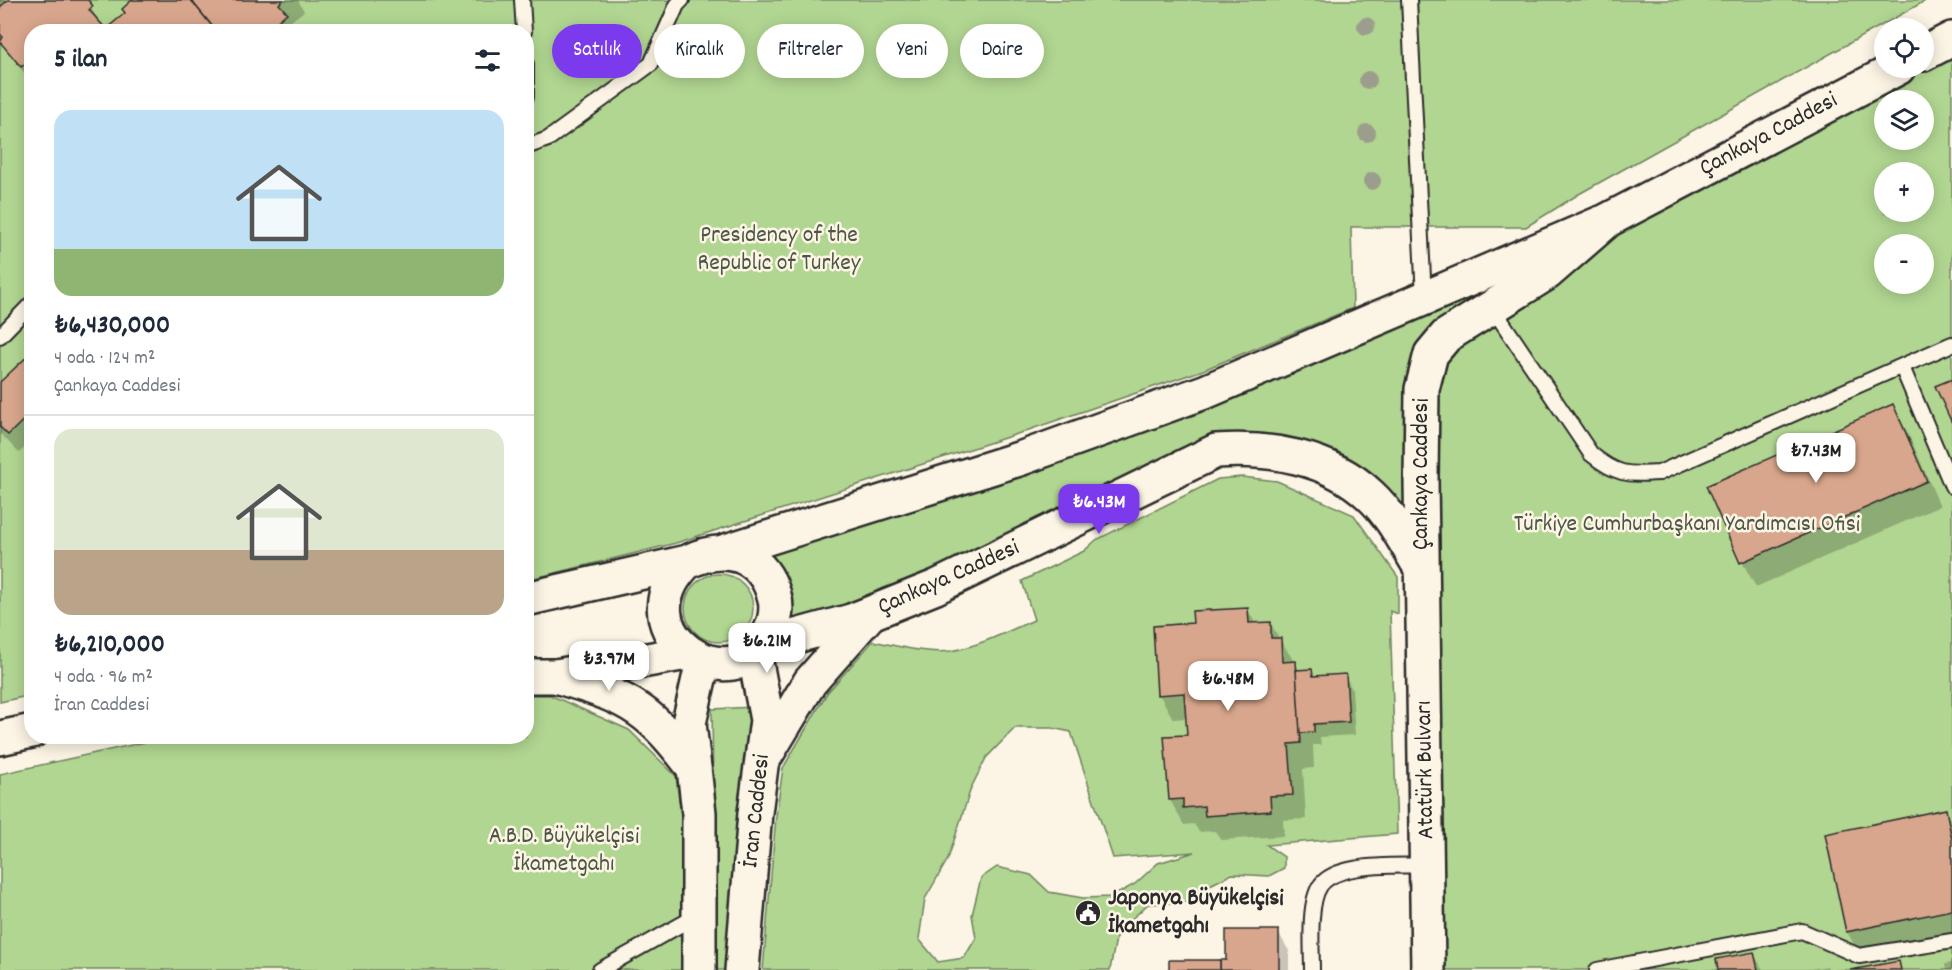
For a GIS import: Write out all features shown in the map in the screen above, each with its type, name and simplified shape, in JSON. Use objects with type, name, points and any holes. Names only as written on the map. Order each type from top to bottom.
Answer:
[{"type":"main road","name":"Çankaya Caddesi","points":[[534,597],[687,562],[704,554],[723,552],[1011,461],[1206,391],[1608,219],[1879,78]]},
{"type":"main road","name":"Çankaya Caddesi","points":[[1422,570],[1422,389],[1431,354],[1446,336],[1491,305],[1547,273],[1608,219]]},
{"type":"main road","name":"Çankaya Caddesi","points":[[541,676],[695,657],[720,664],[737,661],[757,649],[851,621],[936,587],[1215,451],[1247,449],[1280,454],[1330,468],[1370,494],[1392,521],[1422,570]]},
{"type":"main road","points":[[723,552],[743,556],[759,567],[770,582],[776,601],[775,620],[767,638],[757,649]]},
{"type":"main road","points":[[687,562],[675,574],[666,590],[664,608],[666,625],[675,640],[695,657],[689,723],[699,813],[699,970]]},
{"type":"main road","name":"Atatürk Bulvarı","points":[[1422,570],[1428,970]]},
{"type":"main road","points":[[763,762],[810,681],[870,613]]},
{"type":"main road","name":"İran Caddesi","points":[[742,970],[755,813],[763,762],[766,720],[757,649]]},
{"type":"main road","points":[[541,676],[600,691],[639,710],[666,734],[694,768]]},
{"type":"main road","points":[[0,738],[24,733]]},
{"type":"lane","points":[[522,0],[524,24]]},
{"type":"lane","points":[[534,144],[548,139],[651,64],[677,5],[682,0]]},
{"type":"lane","points":[[1409,0],[1424,298]]},
{"type":"lane","points":[[1491,305],[1591,454],[1610,469],[1632,474],[1659,473],[1952,344]]},
{"type":"lane","points":[[0,336],[24,311]]},
{"type":"lane","points":[[1902,367],[1952,486]]},
{"type":"lane","points":[[1312,970],[1313,919],[1320,886],[1331,876],[1347,869],[1427,866]]},
{"type":"lane","points":[[600,970],[700,914]]},
{"type":"lane","points":[[1597,970],[1802,931],[1859,956],[1952,941]]},
{"type":"green space","name":"Presidency of the Republic of Turkey","points":[[0,0],[1927,0],[1895,18],[1874,18],[1874,30],[1579,194],[1526,227],[1351,227],[1353,308],[1203,370],[1017,434],[676,543],[534,578],[534,24],[24,24],[24,697],[0,702]]},
{"type":"green space","name":"Türkiye Cumhurbaşkanı Yardımcısı Ofisi","points":[[1952,39],[1952,970],[1428,970],[1422,570],[1370,494],[1248,449],[851,621],[775,620],[743,556],[1608,220],[1878,78],[1934,78],[1934,48]]},
{"type":"green space","points":[[1242,477],[1277,481],[1354,515],[1398,577],[1398,614],[1390,611],[1397,834],[1267,845],[1284,857],[1284,868],[1269,876],[1232,874],[1210,885],[1191,902],[1148,904],[1117,933],[1110,970],[763,970],[776,816],[783,768],[827,693],[873,641],[922,650],[951,651],[983,642],[1034,620],[1022,581],[1084,551],[1096,540],[1218,479]],"holes":[[[1015,728],[1052,728],[1071,732],[1113,858],[1195,852],[1158,863],[1135,884],[1111,897],[1083,898],[1049,892],[1031,875],[997,867],[981,878],[972,915],[976,938],[964,958],[938,962],[919,939],[925,899],[948,859],[971,788],[986,758]]]},
{"type":"green space","points":[[726,574],[738,580],[747,589],[753,601],[751,621],[743,632],[726,642],[712,642],[695,632],[687,621],[685,601],[695,584],[706,576]]},
{"type":"green space","name":"A.B.D. Büyükelçisi İkametgahı","points":[[534,695],[550,695],[629,730],[676,776],[684,839],[683,970],[0,970],[0,774],[136,744],[534,744]]},
{"type":"green space","points":[[754,707],[732,970],[715,970],[712,709]]},
{"type":"building","points":[[8,0],[88,0],[93,6],[89,10],[102,24],[24,24],[24,65],[21,67],[0,42],[3,37],[0,34],[0,7]]},
{"type":"building","points":[[132,0],[191,0],[210,24],[112,24],[125,13],[122,9]]},
{"type":"building","points":[[191,0],[283,0],[279,4],[287,13],[274,24],[210,24]]},
{"type":"building","points":[[24,360],[24,420],[8,435],[0,427],[0,382]]},
{"type":"building","points":[[1952,379],[1952,423],[1935,386]]},
{"type":"building","points":[[1893,404],[1927,481],[1740,563],[1706,486]]},
{"type":"building","points":[[1248,608],[1249,623],[1271,622],[1271,638],[1281,638],[1282,662],[1296,661],[1301,743],[1289,744],[1293,795],[1270,796],[1271,811],[1205,816],[1204,806],[1183,808],[1183,799],[1169,800],[1164,736],[1187,735],[1184,693],[1157,695],[1153,626],[1193,623],[1192,611]]},
{"type":"building","points":[[1312,669],[1313,676],[1346,674],[1349,722],[1314,724],[1314,732],[1300,733],[1296,670]]},
{"type":"building","points":[[1946,809],[1952,840],[1952,910],[1846,932],[1825,834]]},
{"type":"building","points":[[1226,930],[1279,930],[1279,970],[1220,970],[1220,960],[1226,960]]},
{"type":"building","points":[[1754,952],[1758,970],[1718,970],[1716,959]]},
{"type":"building","points":[[1169,960],[1220,960],[1220,970],[1169,970]]},
{"type":"building","points":[[1899,961],[1901,970],[1850,970]]},
{"type":"place","name":"Japonya Büyükelçisi İkametgahı","points":[[1088,913]]}]
